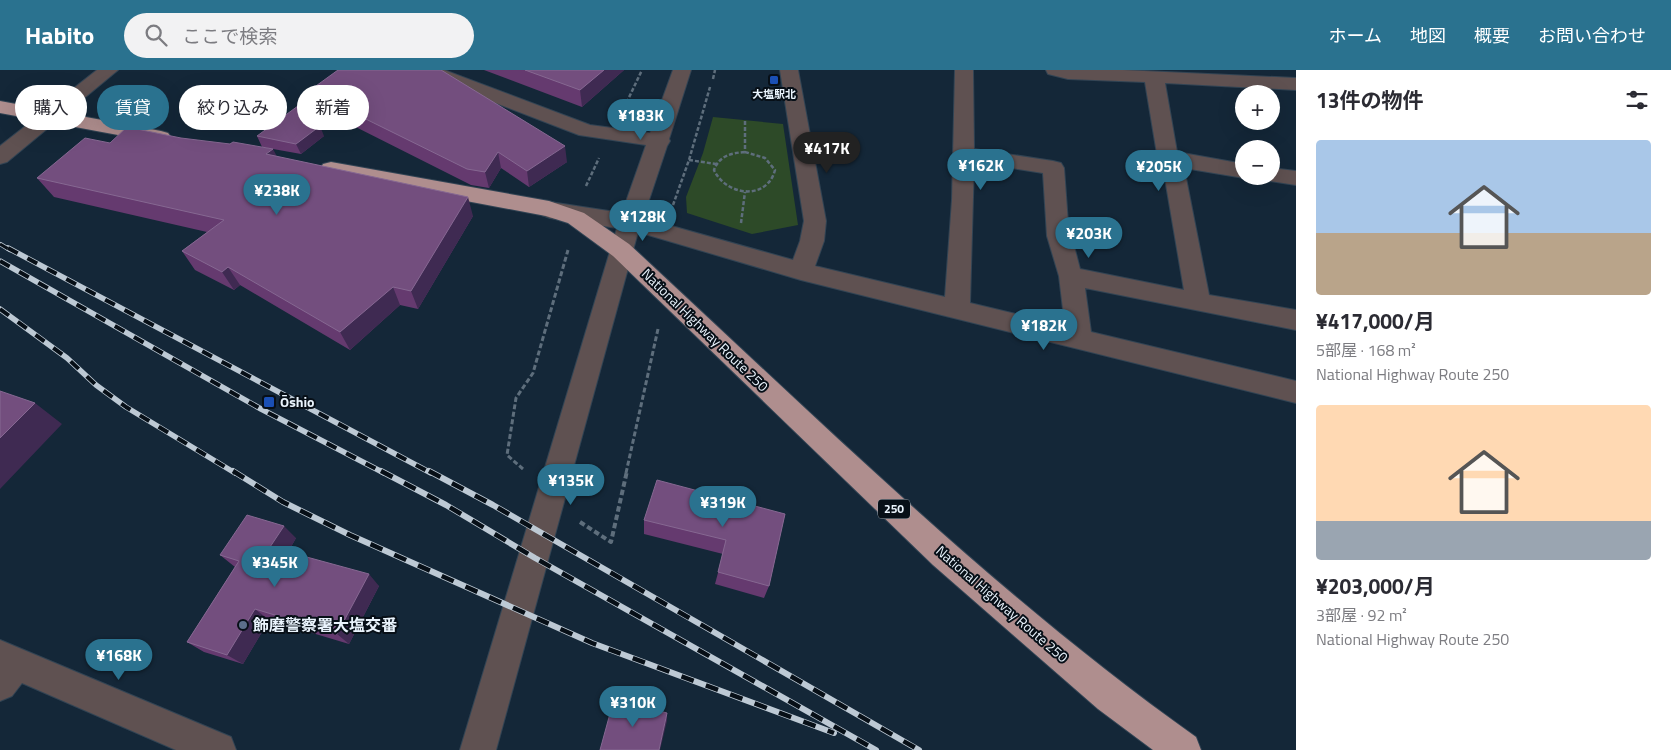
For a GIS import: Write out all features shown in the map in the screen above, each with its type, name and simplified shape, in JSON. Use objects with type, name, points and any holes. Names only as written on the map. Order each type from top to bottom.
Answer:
[{"type":"highway","points":[[0,107],[15,110]]},
{"type":"highway","points":[[87,123],[179,140]]},
{"type":"highway","name":"National Highway Route 250","points":[[315,166],[549,209],[625,236],[667,295],[944,555],[1110,697],[1183,750]]},
{"type":"street","points":[[87,88],[109,70]]},
{"type":"street","points":[[428,70],[586,131],[660,141]]},
{"type":"street","points":[[478,750],[535,558],[551,493],[625,236],[660,141],[682,70]]},
{"type":"street","points":[[789,70],[812,194],[815,221],[812,241],[801,271]]},
{"type":"street","points":[[956,309],[964,154],[964,70]]},
{"type":"street","points":[[1055,70],[1068,73],[1296,84]]},
{"type":"street","points":[[1154,77],[1167,154],[1172,159],[1198,302]]},
{"type":"street","points":[[0,157],[35,130]]},
{"type":"street","points":[[964,154],[1053,168],[1056,228],[1061,254],[1071,276],[1079,339]]},
{"type":"street","points":[[1172,159],[1235,170]]},
{"type":"street","points":[[1280,176],[1296,178]]},
{"type":"street","points":[[549,209],[625,236],[687,239],[801,271],[1296,392]]},
{"type":"street","points":[[1071,276],[1267,316],[1296,320]]},
{"type":"street","points":[[5,669],[218,750]]},
{"type":"path","points":[[622,112],[642,70]]},
{"type":"path","points":[[687,239],[694,224],[682,220],[673,205],[689,160],[715,70]]},
{"type":"path","points":[[745,122],[746,152]]},
{"type":"path","points":[[586,186],[603,152]]},
{"type":"path","points":[[746,152],[765,158],[775,170],[771,183],[764,188],[745,192],[735,190],[719,182],[714,170],[716,164],[727,154],[746,152]]},
{"type":"path","points":[[689,160],[716,164]]},
{"type":"path","points":[[741,230],[745,192]]},
{"type":"path","points":[[576,218],[573,235],[533,373],[516,398],[507,455],[527,474],[611,542],[653,348],[667,295]]},
{"type":"green space","points":[[713,117],[783,124],[798,225],[752,234],[687,213],[686,197],[703,153]]},
{"type":"building","points":[[338,70],[441,70],[565,146],[527,171],[498,152],[485,172],[467,169],[369,121],[369,85],[317,85]]},
{"type":"building","points":[[525,70],[604,70],[580,90]]},
{"type":"building","points":[[297,107],[297,130],[315,130],[296,144],[257,136],[265,130],[287,130],[287,114]]},
{"type":"building","points":[[124,130],[142,130],[181,138],[230,144],[233,142],[273,149],[266,154],[468,197],[411,291],[393,287],[340,332],[228,267],[222,272],[182,251],[224,220],[37,178],[85,138],[110,143]]},
{"type":"building","points":[[0,391],[35,403],[0,438]]},
{"type":"building","points":[[657,480],[785,514],[769,586],[718,572],[726,540],[644,520]]},
{"type":"building","points":[[247,515],[284,526],[270,547],[369,574],[337,634],[255,609],[227,655],[187,642],[239,561],[220,555]]},
{"type":"building","points":[[614,699],[667,713],[659,750],[600,750]]},
{"type":"railway","points":[[0,244],[10,250]]},
{"type":"railway","points":[[8,248],[431,473]]},
{"type":"railway","points":[[0,261],[261,409],[384,473]]},
{"type":"railway","points":[[0,309],[67,358],[96,385],[126,407],[235,473]]},
{"type":"railway","points":[[233,471],[283,502],[350,535],[592,643],[834,733]]},
{"type":"railway","points":[[381,471],[446,505],[535,558],[876,750]]},
{"type":"railway","points":[[429,471],[493,505],[919,750]]},
{"type":"place","name":"大塩駅北","points":[[774,80]]},
{"type":"place","name":"Ōshio","points":[[269,402]]},
{"type":"place","name":"飾磨警察署大塩交番","points":[[243,625]]}]
